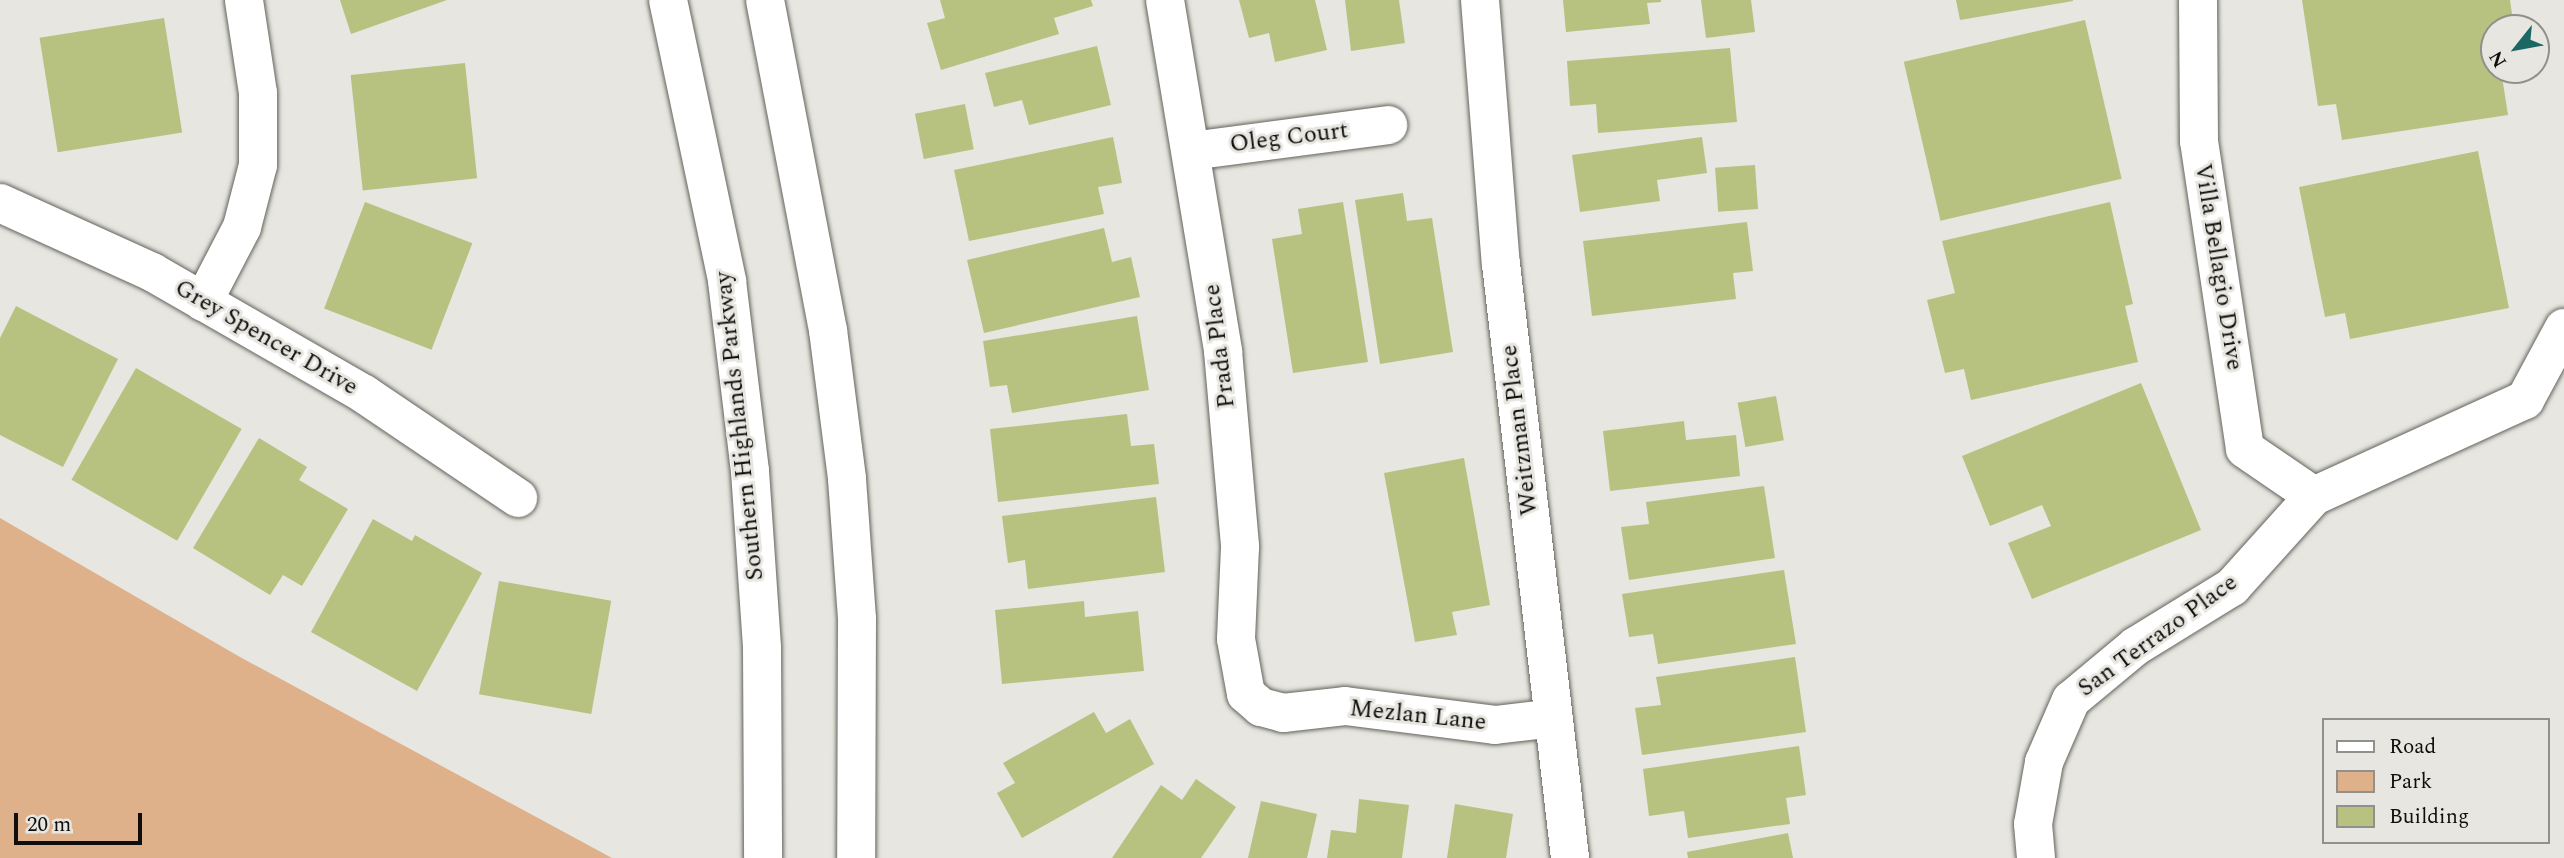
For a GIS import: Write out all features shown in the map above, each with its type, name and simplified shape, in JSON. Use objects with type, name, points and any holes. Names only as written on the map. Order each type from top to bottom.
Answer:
[{"type":"street","points":[[203,302],[242,227],[258,165],[258,93],[244,0]]},
{"type":"street","name":"Southern Highlands Parkway","points":[[668,0],[727,281],[750,471],[762,648],[763,858]]},
{"type":"street","points":[[765,0],[823,304],[847,479],[857,619],[856,858]]},
{"type":"street","name":"Prada Place","points":[[1165,0],[1223,351],[1240,547],[1236,639],[1247,694]]},
{"type":"street","name":"Weitzman Place","points":[[1480,0],[1501,264],[1570,858]]},
{"type":"street","name":"Villa Bellagio Drive","points":[[2199,0],[2199,141],[2245,449],[2314,496]]},
{"type":"street","name":"Oleg Court","points":[[1191,151],[1388,125]]},
{"type":"street","name":"Grey Spencer Drive","points":[[0,203],[152,272],[364,394],[518,498]]},
{"type":"street","name":"San Terrazo Place","points":[[2036,858],[2033,824],[2044,762],[2071,700],[2136,646],[2232,587],[2314,496],[2525,400],[2564,328]]},
{"type":"street","name":"Mezlan Lane","points":[[1247,694],[1261,707],[1283,713],[1345,706],[1495,725],[1554,718]]},
{"type":"green space","points":[[0,518],[240,657],[612,858],[0,858]]},
{"type":"building","points":[[340,0],[447,0],[351,34]]},
{"type":"building","points":[[940,0],[1091,0],[1093,6],[1054,18],[1059,34],[941,70],[927,23],[945,18]]},
{"type":"building","points":[[1239,0],[1315,0],[1327,50],[1275,62],[1269,33],[1249,38]]},
{"type":"building","points":[[1345,0],[1399,0],[1405,43],[1351,51]]},
{"type":"building","points":[[1563,0],[1661,2],[1647,3],[1650,24],[1566,32]]},
{"type":"building","points":[[1701,0],[1751,0],[1755,32],[1706,38]]},
{"type":"building","points":[[1956,0],[2073,0],[2073,1],[1960,20]]},
{"type":"building","points":[[2302,0],[2510,0],[2512,14],[2480,14],[2480,84],[2503,84],[2508,115],[2342,140],[2336,104],[2318,106]]},
{"type":"building","points":[[164,18],[182,133],[58,152],[40,38]]},
{"type":"building","points":[[2085,20],[2122,179],[1940,221],[1904,62]]},
{"type":"building","points":[[1097,46],[1111,105],[1029,125],[1022,100],[994,107],[985,73]]},
{"type":"building","points":[[1730,48],[1737,122],[1598,133],[1596,104],[1570,106],[1567,61]]},
{"type":"building","points":[[465,63],[477,178],[363,190],[351,75]]},
{"type":"building","points":[[965,104],[974,149],[924,159],[915,114]]},
{"type":"building","points":[[1113,137],[1122,183],[1098,187],[1104,214],[969,241],[954,170]]},
{"type":"building","points":[[1702,137],[1707,173],[1657,180],[1660,201],[1580,212],[1572,155]]},
{"type":"building","points":[[2478,151],[2509,308],[2350,339],[2345,313],[2325,317],[2299,187]]},
{"type":"building","points":[[1755,165],[1758,209],[1718,212],[1715,168]]},
{"type":"building","points":[[1403,193],[1407,221],[1432,218],[1453,352],[1380,364],[1355,200]]},
{"type":"building","points":[[365,202],[472,243],[432,350],[324,308]]},
{"type":"building","points":[[1343,202],[1368,362],[1293,373],[1272,239],[1302,234],[1298,209]]},
{"type":"building","points":[[2110,202],[2133,304],[2125,306],[2138,362],[1971,400],[1964,369],[1945,373],[1927,300],[1955,293],[1942,241]]},
{"type":"building","points":[[1747,222],[1753,271],[1733,273],[1736,299],[1592,316],[1583,241]]},
{"type":"building","points":[[1104,228],[1112,262],[1131,257],[1140,297],[984,333],[967,260]]},
{"type":"building","points":[[16,306],[118,359],[63,467],[0,435],[0,338]]},
{"type":"building","points":[[1137,316],[1149,390],[1012,413],[1007,385],[990,387],[983,341]]},
{"type":"building","points":[[136,368],[242,429],[177,541],[72,480]]},
{"type":"building","points":[[2141,383],[2201,530],[2032,599],[2008,543],[2051,526],[2042,505],[1990,526],[1962,456]]},
{"type":"building","points":[[1776,396],[1784,440],[1745,447],[1738,403]]},
{"type":"building","points":[[1127,414],[1131,446],[1154,444],[1159,484],[998,502],[990,429]]},
{"type":"building","points":[[1684,421],[1686,440],[1736,435],[1740,476],[1610,491],[1603,431]]},
{"type":"building","points":[[259,438],[307,467],[299,480],[348,509],[302,586],[283,575],[270,595],[193,548]]},
{"type":"building","points":[[1464,458],[1490,605],[1452,612],[1457,635],[1415,642],[1384,473]]},
{"type":"building","points":[[1764,486],[1775,558],[1629,580],[1621,527],[1649,524],[1646,502]]},
{"type":"building","points":[[1156,497],[1165,572],[1028,589],[1025,560],[1008,563],[1002,516]]},
{"type":"building","points":[[373,519],[412,541],[415,535],[482,573],[417,691],[311,632]]},
{"type":"building","points":[[1784,570],[1796,644],[1658,664],[1653,634],[1629,637],[1622,594]]},
{"type":"building","points":[[499,581],[611,601],[591,714],[479,694]]},
{"type":"building","points":[[1084,601],[1085,617],[1138,611],[1144,671],[1002,684],[995,610]]},
{"type":"building","points":[[1795,657],[1806,732],[1642,755],[1635,708],[1661,705],[1656,677]]},
{"type":"building","points":[[1094,712],[1106,733],[1130,719],[1154,764],[1022,838],[997,793],[1015,783],[1003,763]]},
{"type":"building","points":[[1799,746],[1806,795],[1786,798],[1790,824],[1688,838],[1684,811],[1649,816],[1643,769]]},
{"type":"building","points":[[1196,779],[1236,807],[1201,858],[1112,858],[1161,785],[1182,800]]},
{"type":"building","points":[[1359,799],[1409,805],[1402,858],[1327,858],[1331,830],[1356,833]]},
{"type":"building","points":[[1261,801],[1317,814],[1307,858],[1248,858]]},
{"type":"building","points":[[1455,804],[1513,814],[1506,858],[1447,858]]},
{"type":"building","points":[[1788,833],[1793,858],[1688,858],[1687,852]]}]
